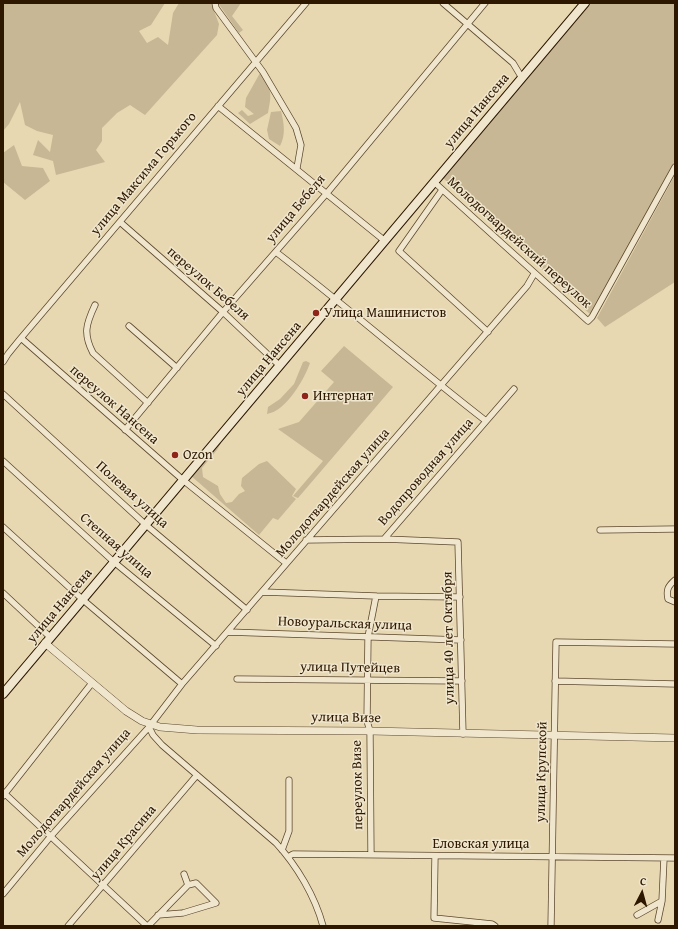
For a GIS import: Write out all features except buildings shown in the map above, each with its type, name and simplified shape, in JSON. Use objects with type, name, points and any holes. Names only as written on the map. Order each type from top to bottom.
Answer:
[{"type":"main road","name":"улица Нансена","points":[[3,694],[585,3]]},
{"type":"street","points":[[215,3],[216,8],[256,62],[296,128],[301,146],[296,168]]},
{"type":"street","name":"улица Максима Горького","points":[[3,362],[21,338],[306,3]]},
{"type":"street","points":[[443,3],[513,63],[522,78]]},
{"type":"street","name":"улица Бебеля","points":[[125,430],[223,312],[327,193],[485,3]]},
{"type":"street","points":[[218,106],[385,241]]},
{"type":"street","name":"Молодогвардейский переулок","points":[[434,182],[534,274],[588,321],[592,317],[675,167]]},
{"type":"street","points":[[442,190],[399,251],[488,332]]},
{"type":"street","name":"переулок Бебеля","points":[[120,222],[223,312],[280,366]]},
{"type":"street","points":[[276,252],[420,367],[441,387],[486,421]]},
{"type":"street","name":"Молодогвардейская улица","points":[[3,894],[51,836],[150,726],[182,684],[306,540],[441,387],[527,286],[534,274]]},
{"type":"street","points":[[95,305],[88,319],[86,332],[88,345],[93,353],[148,403]]},
{"type":"street","points":[[129,326],[177,368]]},
{"type":"street","name":"переулок Нансена","points":[[21,338],[183,480],[286,564]]},
{"type":"street","name":"Водопроводная улица","points":[[384,539],[514,389]]},
{"type":"street","name":"Полевая улица","points":[[3,394],[146,525],[247,610]]},
{"type":"street","name":"Степная улица","points":[[3,461],[114,562],[216,646]]},
{"type":"street","points":[[3,528],[82,600],[182,684]]},
{"type":"street","points":[[600,530],[675,529]]},
{"type":"street","points":[[306,540],[384,539]]},
{"type":"street","name":"улица 40 лет Октября","points":[[384,539],[458,542],[463,734]]},
{"type":"street","points":[[675,580],[668,587],[666,593],[668,599],[675,602]]},
{"type":"street","points":[[262,592],[376,596],[460,596]]},
{"type":"street","name":"улица Визе","points":[[3,593],[92,683],[126,711],[150,726],[197,730],[370,731],[675,738]]},
{"type":"street","name":"переулок Визе","points":[[371,855],[370,731],[367,721],[368,637],[376,596]]},
{"type":"street","name":"Новоуральская улица","points":[[228,632],[461,640]]},
{"type":"street","name":"улица Крупской","points":[[551,926],[556,642],[675,644]]},
{"type":"street","name":"улица Путейцев","points":[[237,678],[462,681]]},
{"type":"street","points":[[555,681],[675,684]]},
{"type":"street","points":[[92,683],[4,794],[147,926],[158,915],[188,885],[196,884],[216,903],[184,913],[158,915]]},
{"type":"street","name":"Молодогвардейская улица","points":[[150,726],[153,735],[162,745],[282,850],[302,878],[320,916],[323,926]]},
{"type":"street","name":"улица Красина","points":[[68,926],[198,775]]},
{"type":"street","points":[[282,850],[289,831],[290,780]]},
{"type":"street","name":"Еловская улица","points":[[288,857],[293,854],[675,858]]},
{"type":"street","points":[[435,856],[434,918],[492,924],[495,926]]},
{"type":"street","points":[[658,920],[662,901],[664,858]]},
{"type":"street","points":[[184,874],[188,885]]},
{"type":"street","points":[[637,914],[662,901]]},
{"type":"shaded area","points":[[3,3],[165,3],[151,25],[139,31],[147,43],[158,37],[168,45],[173,13],[179,3],[211,3],[219,24],[217,35],[145,115],[130,105],[117,113],[102,128],[102,141],[96,150],[105,162],[56,175],[53,161],[33,155],[38,140],[50,152],[53,135],[37,131],[25,125],[20,102],[9,124],[3,131]]},
{"type":"shaded area","points":[[218,3],[241,3],[232,16],[243,30],[239,33]]},
{"type":"shaded area","points":[[590,3],[675,3],[675,160],[591,315],[443,178]]},
{"type":"shaded area","points":[[260,73],[270,92],[268,113],[250,124],[238,113],[242,110],[248,116],[254,114],[245,107],[246,98]]},
{"type":"shaded area","points":[[281,111],[284,129],[280,146],[269,139],[267,130],[271,112]]},
{"type":"shaded area","points":[[14,145],[22,166],[43,168],[50,181],[25,200],[3,182],[3,153]]},
{"type":"shaded area","points":[[675,175],[675,282],[605,327],[597,318]]},
{"type":"shaded area","points":[[344,346],[393,387],[298,498],[293,496],[323,461],[278,429],[299,422],[334,382],[321,371]]},
{"type":"shaded area","points":[[306,361],[310,363],[299,386],[281,407],[274,412],[267,414],[268,407],[280,399],[294,384],[303,362]]},
{"type":"shaded area","points":[[220,440],[221,443],[217,450],[202,468],[203,477],[218,486],[220,494],[226,503],[232,502],[239,494],[245,491],[241,486],[242,478],[259,464],[267,461],[296,489],[292,496],[296,499],[278,520],[273,518],[259,535],[190,475]]},
{"type":"place","name":"Улица Машинистов","points":[[316,313]]},
{"type":"place","name":"Интернат","points":[[305,396]]},
{"type":"place","name":"Ozon","points":[[175,455]]}]
